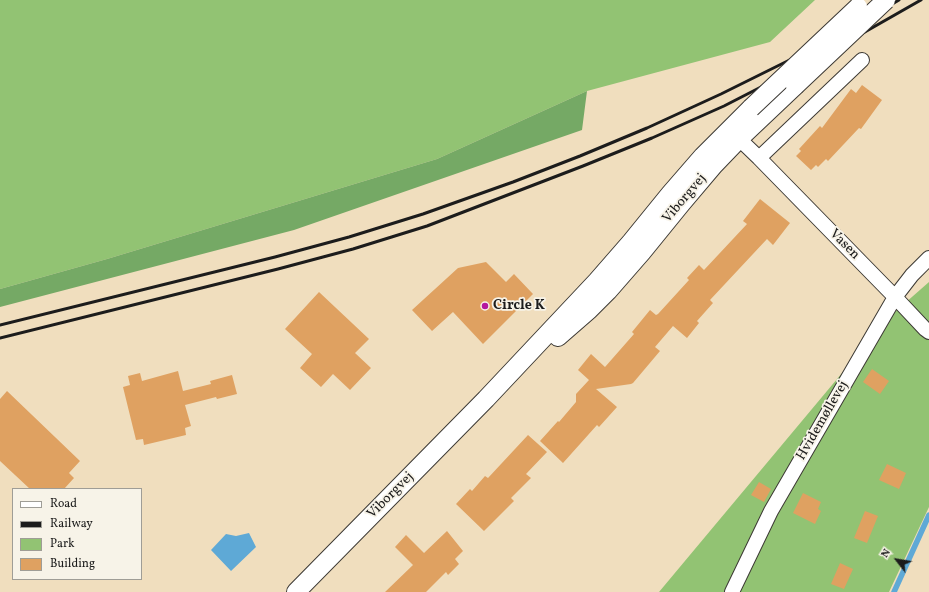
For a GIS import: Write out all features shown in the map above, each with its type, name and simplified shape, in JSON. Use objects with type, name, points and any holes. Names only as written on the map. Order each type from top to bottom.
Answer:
[{"type":"street","name":"Viborgvej","points":[[296,592],[486,399],[597,281],[703,156],[734,134],[795,86],[886,0]]},
{"type":"street","name":"Viborgvej","points":[[734,134],[751,108],[861,4]]},
{"type":"street","points":[[759,158],[862,60]]},
{"type":"street","name":"Vasen","points":[[734,134],[895,297],[925,330],[929,332]]},
{"type":"street","name":"Hvidemøllevej","points":[[732,592],[771,511],[895,297],[912,275],[929,258]]},
{"type":"green space","points":[[0,0],[815,0],[770,42],[587,91],[437,159],[107,259],[0,289]]},
{"type":"green space","points":[[587,91],[582,130],[294,230],[0,307],[0,289],[107,259],[437,159]]},
{"type":"green space","points":[[929,282],[929,507],[889,592],[659,592],[888,318]]},
{"type":"water","points":[[249,533],[256,547],[231,571],[211,550],[226,534],[236,536]]},
{"type":"building","points":[[862,85],[882,100],[861,129],[859,128],[828,161],[826,159],[818,167],[816,165],[811,170],[796,156],[801,151],[799,149],[820,126],[822,128],[851,89],[856,93]]},
{"type":"building","points":[[760,199],[790,223],[773,245],[767,239],[710,300],[713,303],[697,321],[699,323],[687,338],[673,326],[655,347],[660,351],[633,383],[596,389],[617,407],[599,427],[597,425],[563,463],[540,441],[576,402],[576,394],[589,380],[578,370],[591,354],[605,367],[634,334],[632,332],[650,310],[656,315],[658,314],[689,280],[687,278],[699,265],[704,270],[747,224],[743,221]]},
{"type":"building","points":[[486,262],[506,282],[514,274],[533,294],[483,344],[453,312],[432,331],[412,310],[458,268]]},
{"type":"building","points":[[319,292],[369,339],[355,353],[371,368],[350,390],[333,374],[321,387],[300,368],[312,354],[285,329]]},
{"type":"building","points":[[872,369],[889,381],[880,394],[863,382]]},
{"type":"building","points":[[178,371],[183,391],[211,384],[210,381],[232,375],[237,394],[217,399],[216,397],[185,405],[191,426],[185,428],[186,435],[144,445],[143,439],[136,440],[123,387],[130,385],[128,376],[140,373],[142,381]]},
{"type":"building","points":[[7,391],[80,461],[69,473],[74,478],[65,488],[29,488],[0,461],[0,399]]},
{"type":"building","points":[[528,435],[547,452],[526,474],[531,478],[511,498],[514,501],[484,531],[456,504],[470,489],[472,491],[485,476],[488,478]]},
{"type":"building","points":[[887,464],[906,473],[899,489],[879,480]]},
{"type":"building","points":[[759,482],[771,489],[764,502],[751,495]]},
{"type":"building","points":[[803,493],[821,502],[818,509],[821,511],[815,524],[793,513]]},
{"type":"building","points":[[865,511],[878,516],[867,543],[854,538]]},
{"type":"building","points":[[447,531],[463,551],[455,559],[459,564],[448,575],[446,572],[426,592],[385,592],[413,565],[395,547],[406,535],[424,553]]},
{"type":"building","points":[[840,563],[853,569],[844,589],[831,584]]},
{"type":"waterway","points":[[894,592],[929,515]]},
{"type":"railway","points":[[0,325],[275,257],[349,237],[423,214],[513,182],[647,128],[721,94],[840,35],[899,0]]},
{"type":"railway","points":[[0,338],[278,269],[353,249],[427,226],[583,166],[652,138],[724,106],[835,49],[921,0]]},
{"type":"place","name":"Circle K","points":[[485,306]]}]
